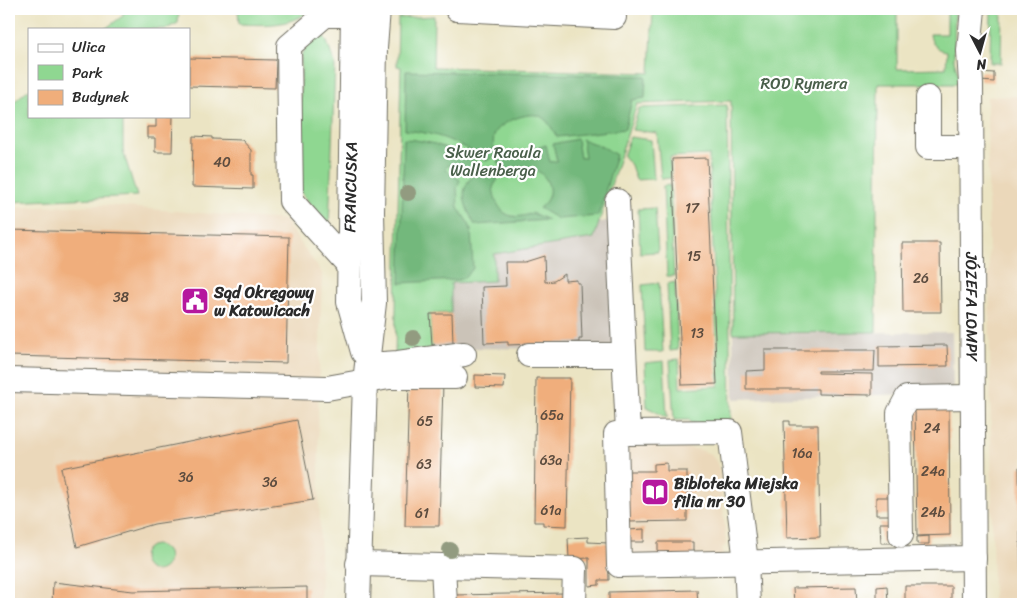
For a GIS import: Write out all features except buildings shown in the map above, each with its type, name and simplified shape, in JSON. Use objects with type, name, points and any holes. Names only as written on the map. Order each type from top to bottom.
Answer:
[{"type":"street","name":"FRANCUSKA","points":[[358,604],[365,373],[374,303],[372,212],[375,48],[382,9]]},
{"type":"street","points":[[457,9],[614,16]]},
{"type":"street","name":"JÓZEFA LOMPY","points":[[973,9],[968,52],[971,84],[974,604]]},
{"type":"street","points":[[349,265],[291,201],[289,46],[325,15],[352,12],[375,48]]},
{"type":"street","name":"FRANCUSKA","points":[[352,12],[349,302],[365,373]]},
{"type":"street","points":[[928,98],[928,147],[971,147]]},
{"type":"street","points":[[617,201],[628,433]]},
{"type":"street","points":[[9,380],[327,388],[365,373],[398,363],[464,354]]},
{"type":"street","points":[[529,355],[624,355]]},
{"type":"street","points":[[365,373],[389,377],[455,377]]},
{"type":"street","points":[[901,535],[899,413],[907,398],[972,397]]},
{"type":"street","points":[[748,604],[746,562],[730,432],[616,434],[618,563],[622,566],[746,562],[974,558]]},
{"type":"street","points":[[358,564],[575,569],[574,604]]},
{"type":"street","points":[[443,566],[445,604]]},
{"type":"shaded area","points":[[1023,96],[1023,604],[993,604],[987,97]]},
{"type":"shaded area","points":[[102,205],[284,220],[322,273],[318,406],[321,604],[9,604],[9,208]]},
{"type":"shaded area","points":[[612,219],[617,349],[457,348],[433,351],[396,286],[494,281],[494,254],[594,238],[599,223]]},
{"type":"shaded area","points":[[952,332],[953,393],[734,399],[733,333]]},
{"type":"shaded area","points":[[657,436],[658,449],[688,448],[701,450],[710,454],[716,461],[720,472],[726,544],[722,549],[723,559],[621,563],[621,438]]},
{"type":"green space","points":[[121,9],[179,9],[178,23],[168,28],[106,28],[124,15]]},
{"type":"green space","points":[[238,9],[312,9],[304,15],[286,22],[259,25],[239,24]]},
{"type":"green space","points":[[653,9],[897,9],[897,69],[946,68],[947,51],[935,46],[930,34],[947,34],[947,9],[955,9],[954,60],[961,84],[878,84],[876,332],[733,333],[731,101],[637,104],[594,238],[494,254],[494,281],[451,283],[451,313],[430,314],[433,351],[395,358],[401,67],[397,66],[398,18],[434,16],[433,67],[650,73]]},
{"type":"green space","points":[[991,9],[1002,9],[1001,63],[990,63]]},
{"type":"green space","points":[[321,31],[335,64],[329,228],[299,190],[301,57],[305,48]]},
{"type":"green space","points":[[406,71],[646,76],[645,98],[632,100],[625,129],[557,137],[548,123],[540,116],[529,115],[515,118],[503,125],[495,133],[493,142],[495,156],[486,161],[457,143],[438,136],[405,130]]},
{"type":"green space","points":[[28,90],[28,118],[123,118],[123,151],[137,196],[9,202],[9,106]]},
{"type":"green space","points":[[727,105],[731,423],[691,423],[690,420],[674,420],[670,360],[679,359],[680,388],[719,386],[709,155],[670,157],[671,178],[661,179],[657,133],[632,130],[639,108]]},
{"type":"green space","points":[[630,137],[651,140],[654,179],[636,180],[631,165],[623,156]]},
{"type":"green space","points":[[404,139],[434,144],[479,163],[465,174],[449,165],[445,169],[460,180],[457,188],[458,208],[471,230],[473,268],[462,279],[400,283]]},
{"type":"green space","points":[[577,139],[580,158],[585,157],[582,139],[605,148],[616,155],[598,216],[558,219],[539,208],[546,201],[549,192],[544,176],[537,171],[527,168],[517,168],[505,173],[498,161],[546,145],[550,162],[557,161],[553,144]]},
{"type":"green space","points":[[485,168],[498,179],[493,187],[497,203],[505,213],[516,217],[532,213],[548,220],[475,225],[467,208],[464,193],[469,180]]},
{"type":"green space","points":[[670,185],[674,276],[667,276],[663,186]]},
{"type":"green space","points":[[655,208],[658,252],[640,253],[638,209]]},
{"type":"green space","points":[[675,282],[678,350],[670,351],[667,284]]},
{"type":"green space","points":[[659,283],[663,352],[645,352],[642,285]]},
{"type":"green space","points":[[664,361],[667,418],[647,407],[645,363]]},
{"type":"green space","points":[[156,545],[165,549],[169,558],[165,567],[156,571],[147,567],[143,558],[147,549]]},
{"type":"place","name":"Sąd Okręgowy w Katowicach","points":[[195,301]]},
{"type":"place","name":"Bibloteka Miejska filia nr 30","points":[[655,492]]},
{"type":"park label","name":"ROD Rymera","points":[[804,83]]},
{"type":"park label","name":"Skwer Raoula Wallenberga","points":[[493,161]]}]
